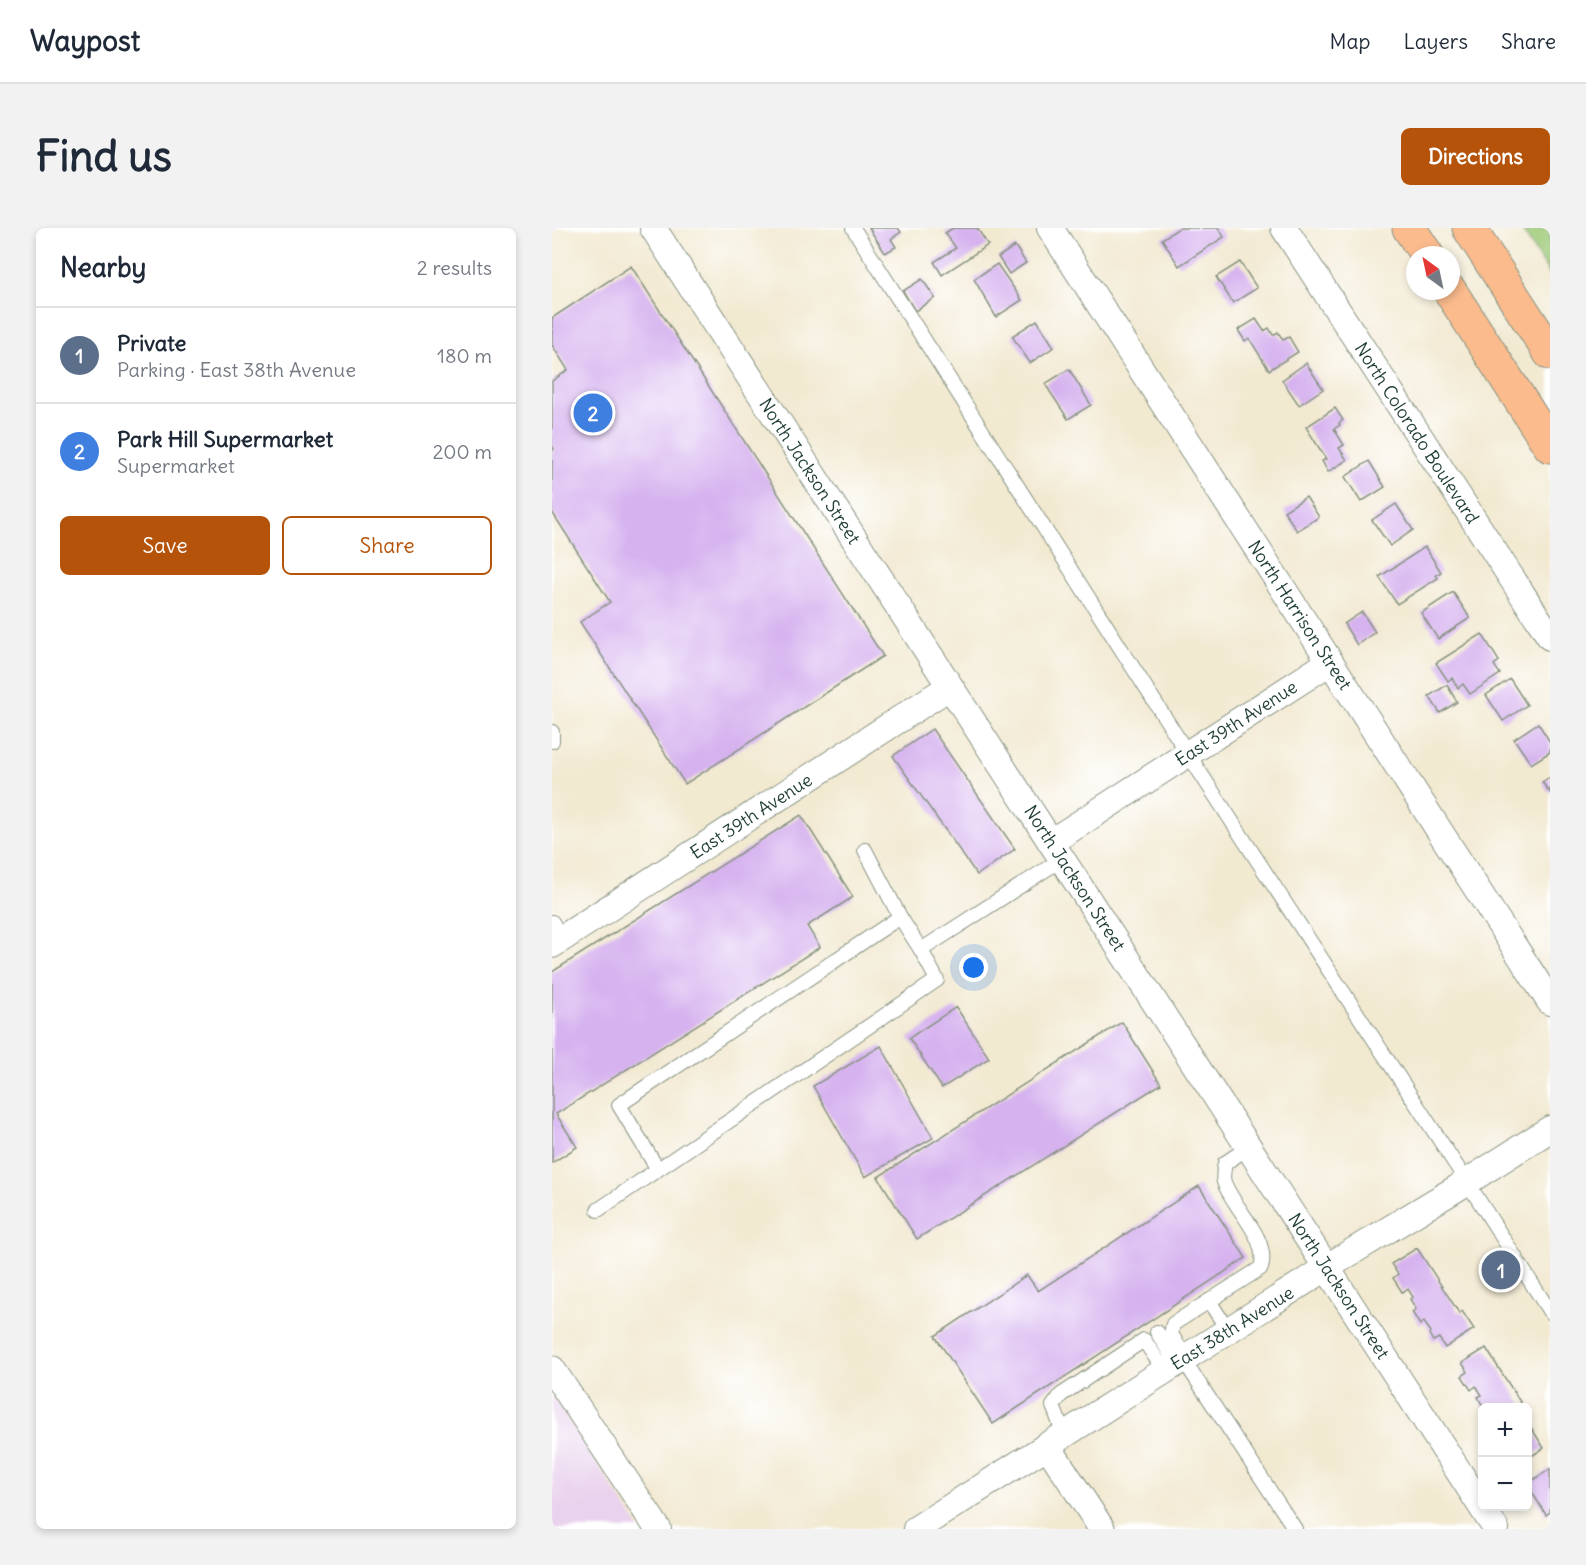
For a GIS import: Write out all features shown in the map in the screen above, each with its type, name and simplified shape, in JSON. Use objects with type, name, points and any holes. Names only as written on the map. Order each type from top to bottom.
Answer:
[{"type":"main road","points":[[1409,228],[1420,246]]},
{"type":"main road","points":[[1469,228],[1550,353]]},
{"type":"main road","points":[[1456,300],[1550,446]]},
{"type":"street","name":"North Jackson Street","points":[[653,228],[1496,1529]]},
{"type":"street","name":"North Harrison Street","points":[[1050,228],[1550,1002]]},
{"type":"street","name":"North Colorado Boulevard","points":[[1284,228],[1550,637]]},
{"type":"street","name":"East 39th Avenue","points":[[1057,850],[1188,754],[1330,662]]},
{"type":"street","name":"East 39th Avenue","points":[[555,935],[949,687]]},
{"type":"street","name":"East 38th Avenue","points":[[916,1529],[1177,1362],[1550,1129]]},
{"type":"street","points":[[552,1369],[658,1529]]},
{"type":"street","points":[[1055,1440],[1102,1529]]},
{"type":"lane","points":[[853,228],[1188,754],[1550,1312]]},
{"type":"lane","points":[[552,732],[552,741]]},
{"type":"lane","points":[[598,1210],[937,980],[900,917],[865,850]]},
{"type":"lane","points":[[921,950],[1057,850]]},
{"type":"lane","points":[[657,1168],[619,1106],[900,917]]},
{"type":"lane","points":[[1177,1362],[1171,1334],[1173,1324],[1261,1268],[1264,1257],[1251,1226],[1223,1181],[1225,1163],[1249,1147]]},
{"type":"lane","points":[[1209,1301],[1228,1330]]},
{"type":"lane","points":[[1157,1332],[1295,1529]]},
{"type":"lane","points":[[1055,1440],[1053,1406],[1061,1395],[1144,1340],[1177,1362]]},
{"type":"shaded area","points":[[552,1395],[640,1529],[552,1529]]},
{"type":"green space","points":[[1521,228],[1550,228],[1550,274]]},
{"type":"building","points":[[869,228],[898,228],[901,232],[891,239],[896,247],[885,253]]},
{"type":"building","points":[[953,228],[977,228],[988,245],[942,275],[934,262],[956,248],[945,233]]},
{"type":"building","points":[[1179,228],[1219,228],[1224,237],[1179,266],[1162,239]]},
{"type":"building","points":[[1015,246],[1026,263],[1009,274],[998,257]]},
{"type":"building","points":[[1240,262],[1257,288],[1233,303],[1216,277]]},
{"type":"building","points":[[997,264],[1022,300],[996,317],[974,279]]},
{"type":"building","points":[[631,266],[883,656],[685,784],[580,622],[610,602],[552,512],[552,451],[554,449],[552,445],[552,381],[568,370],[552,345],[552,318]]},
{"type":"building","points":[[922,279],[935,298],[915,311],[903,291]]},
{"type":"building","points":[[1256,319],[1264,331],[1269,328],[1273,335],[1278,332],[1283,340],[1289,337],[1298,352],[1269,370],[1249,338],[1245,341],[1238,330]]},
{"type":"building","points":[[1037,320],[1054,347],[1030,363],[1012,336]]},
{"type":"building","points":[[1306,363],[1323,389],[1299,405],[1282,380]]},
{"type":"building","points":[[1069,369],[1091,405],[1068,419],[1045,384]]},
{"type":"building","points":[[1335,408],[1343,420],[1334,429],[1344,445],[1339,448],[1347,460],[1328,472],[1322,461],[1326,459],[1306,427]]},
{"type":"building","points":[[1369,461],[1385,487],[1361,502],[1345,477]]},
{"type":"building","points":[[1306,497],[1319,517],[1297,531],[1284,511]]},
{"type":"building","points":[[1396,504],[1413,530],[1390,546],[1372,520]]},
{"type":"building","points":[[1425,547],[1441,572],[1436,575],[1438,578],[1397,604],[1379,577]]},
{"type":"building","points":[[1453,592],[1470,618],[1438,639],[1421,613]]},
{"type":"building","points":[[1362,612],[1375,632],[1357,645],[1344,624]]},
{"type":"building","points":[[1482,634],[1499,661],[1494,665],[1500,674],[1470,694],[1463,684],[1458,688],[1452,678],[1448,681],[1436,663]]},
{"type":"building","points":[[1510,679],[1527,705],[1503,721],[1486,695]]},
{"type":"building","points":[[1447,685],[1457,702],[1440,713],[1429,696]]},
{"type":"building","points":[[1538,723],[1550,742],[1550,752],[1531,764],[1514,739]]},
{"type":"building","points":[[932,729],[1015,849],[977,875],[893,756]]},
{"type":"building","points":[[1550,777],[1550,793],[1542,782]]},
{"type":"building","points":[[801,815],[853,897],[807,926],[820,947],[556,1114],[577,1147],[552,1163],[552,972]]},
{"type":"building","points":[[956,1007],[989,1058],[942,1088],[909,1038]]},
{"type":"building","points":[[1122,1022],[1161,1084],[917,1239],[878,1177]]},
{"type":"building","points":[[881,1046],[933,1138],[865,1177],[813,1086]]},
{"type":"building","points":[[1199,1186],[1246,1258],[993,1424],[935,1336],[1027,1275],[1038,1291]]},
{"type":"building","points":[[1417,1248],[1459,1313],[1462,1311],[1474,1329],[1445,1348],[1439,1338],[1433,1341],[1429,1334],[1431,1332],[1424,1322],[1420,1325],[1412,1312],[1416,1309],[1410,1299],[1413,1297],[1408,1289],[1402,1292],[1393,1278],[1398,1274],[1391,1264]]},
{"type":"building","points":[[1486,1348],[1521,1403],[1481,1403],[1478,1397],[1482,1395],[1476,1386],[1471,1390],[1462,1376],[1468,1372],[1462,1363]]},
{"type":"building","points":[[1532,1429],[1544,1448],[1532,1456]]},
{"type":"building","points":[[1550,1469],[1550,1512],[1546,1515],[1532,1492],[1532,1481]]},
{"type":"place","name":"Park Hill Supermarket","points":[[593,413]]},
{"type":"place","name":"Private","points":[[1501,1270]]}]
